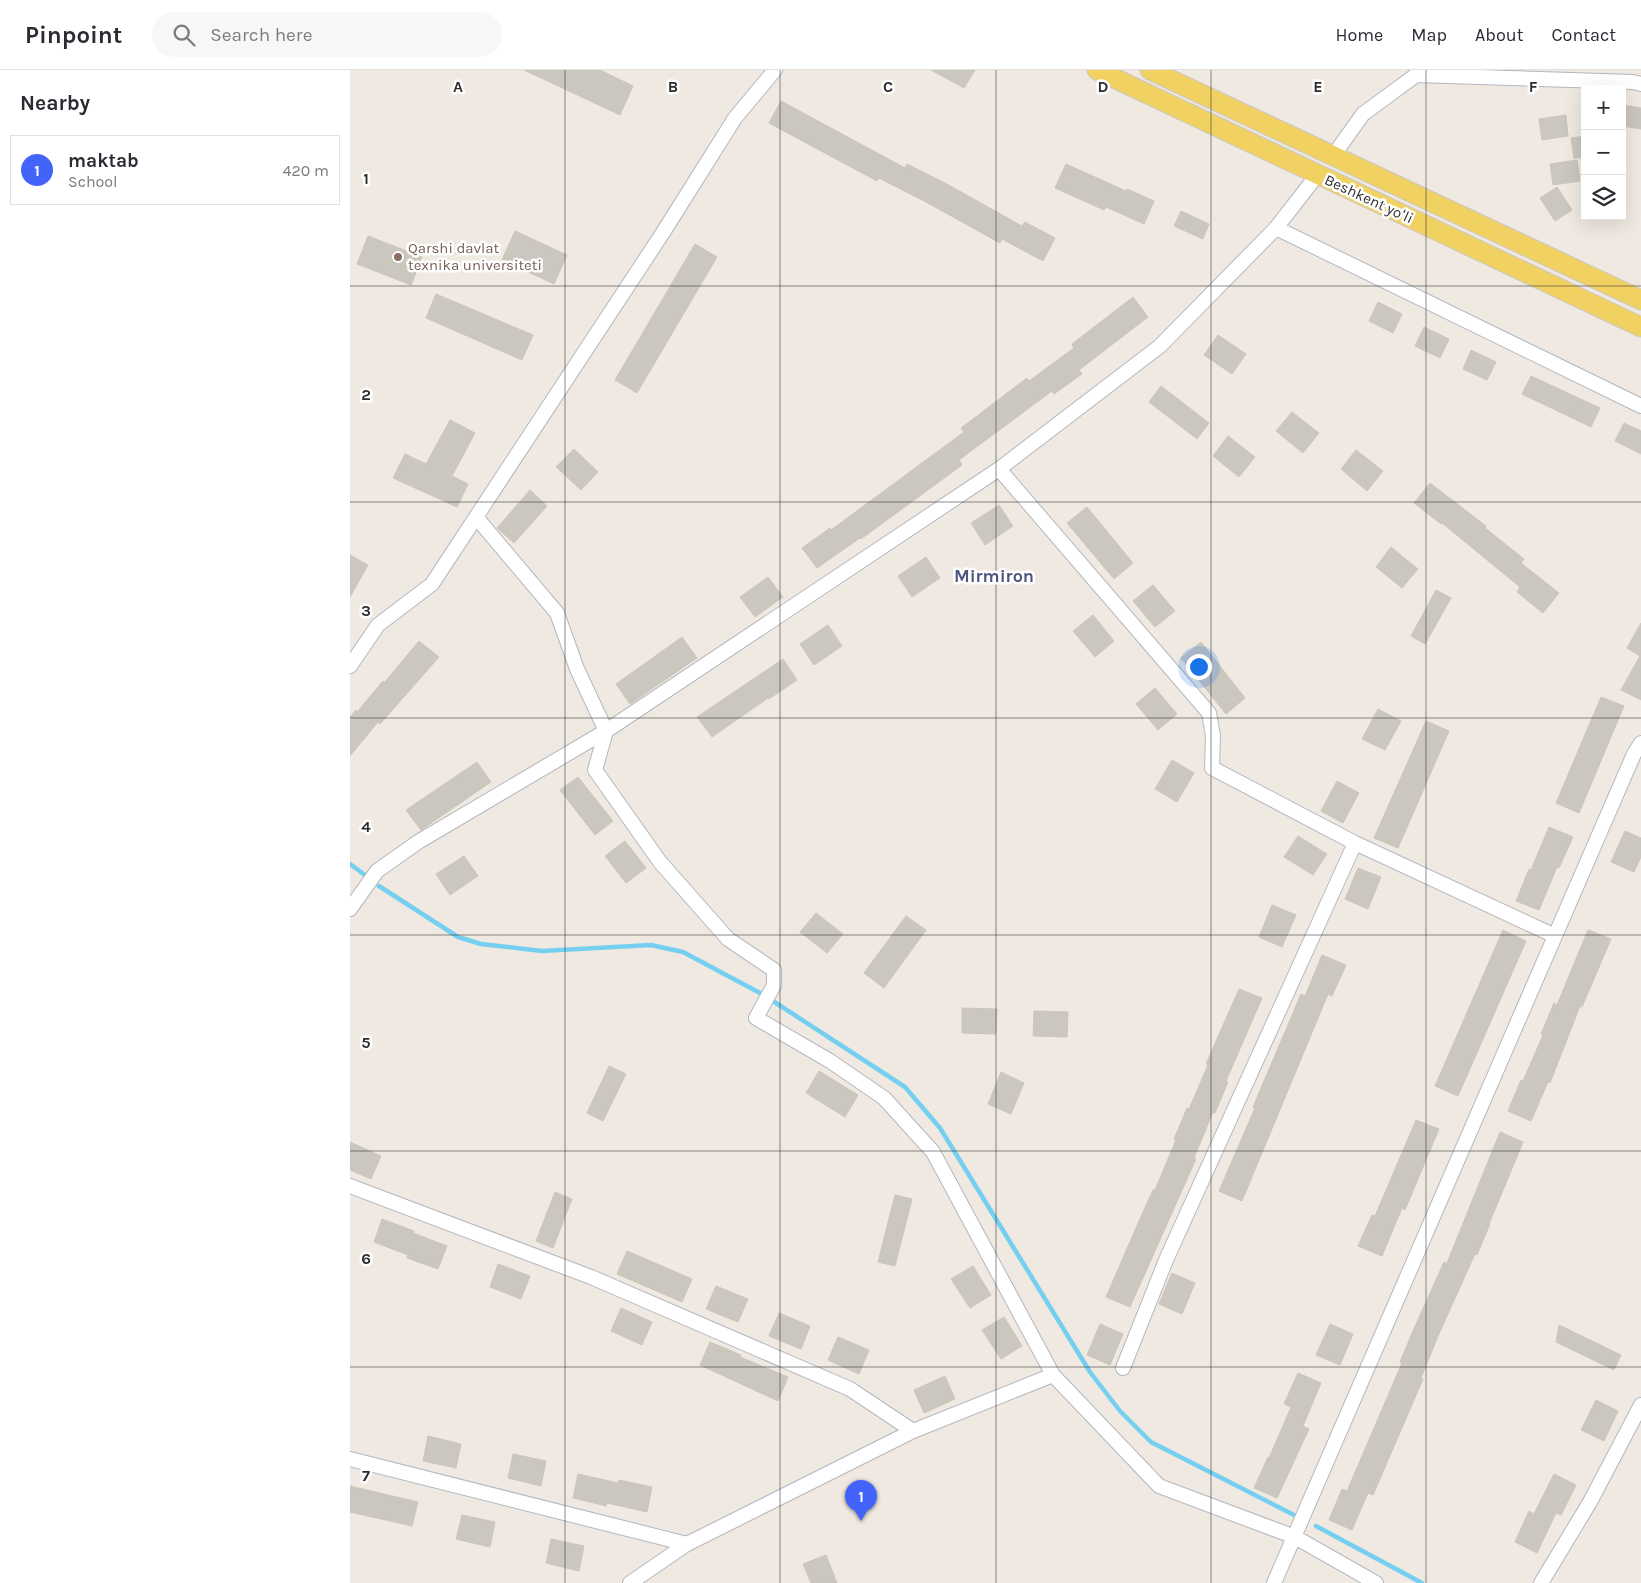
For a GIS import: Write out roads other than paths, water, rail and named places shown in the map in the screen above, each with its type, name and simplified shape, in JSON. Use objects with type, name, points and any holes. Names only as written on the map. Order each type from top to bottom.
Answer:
[{"type":"main road","name":"Beshkent yoʻli","points":[[1097,70],[1641,327]]},
{"type":"main road","name":"Beshkent yoʻli","points":[[1150,70],[1641,300]]},
{"type":"street","points":[[350,666],[378,625],[432,584],[664,231],[735,118],[775,70]]},
{"type":"street","points":[[1333,156],[1362,114],[1417,72],[1604,80],[1641,84]]},
{"type":"street","points":[[350,909],[378,871],[418,842],[606,732],[999,469],[1160,346],[1276,228],[1318,174]]},
{"type":"street","points":[[1276,228],[1641,406]]},
{"type":"street","points":[[999,469],[1209,713],[1213,736],[1212,768],[1355,843],[1555,936]]},
{"type":"street","points":[[476,517],[557,613],[577,669],[606,732],[595,770],[660,862],[728,939],[774,970],[774,985],[756,1018],[830,1061],[884,1098],[933,1152],[1053,1374],[1159,1486],[1295,1537],[1376,1583]]},
{"type":"street","points":[[1274,1583],[1634,754],[1641,743]]},
{"type":"street","points":[[1123,1368],[1166,1260],[1355,843]]},
{"type":"street","points":[[350,1186],[600,1280],[850,1389],[913,1431]]},
{"type":"street","points":[[630,1583],[687,1544],[913,1431],[1053,1374]]},
{"type":"street","points":[[1541,1583],[1590,1502],[1641,1405]]},
{"type":"street","points":[[350,1460],[687,1544]]},
{"type":"waterway","points":[[350,864],[365,875]]},
{"type":"waterway","points":[[379,886],[458,937],[481,944],[542,951],[651,945],[683,952],[760,993]]},
{"type":"waterway","points":[[773,1001],[905,1087],[940,1128],[1090,1372],[1120,1411],[1151,1442],[1294,1515]]},
{"type":"waterway","points":[[1316,1526],[1422,1583]]},
{"type":"place","name":"Qarshi davlat texnika universiteti","points":[[398,257]]},
{"type":"place","name":"maktab","points":[[861,1521]]},
{"type":"district","name":"Mirmiron","points":[[994,576]]}]
